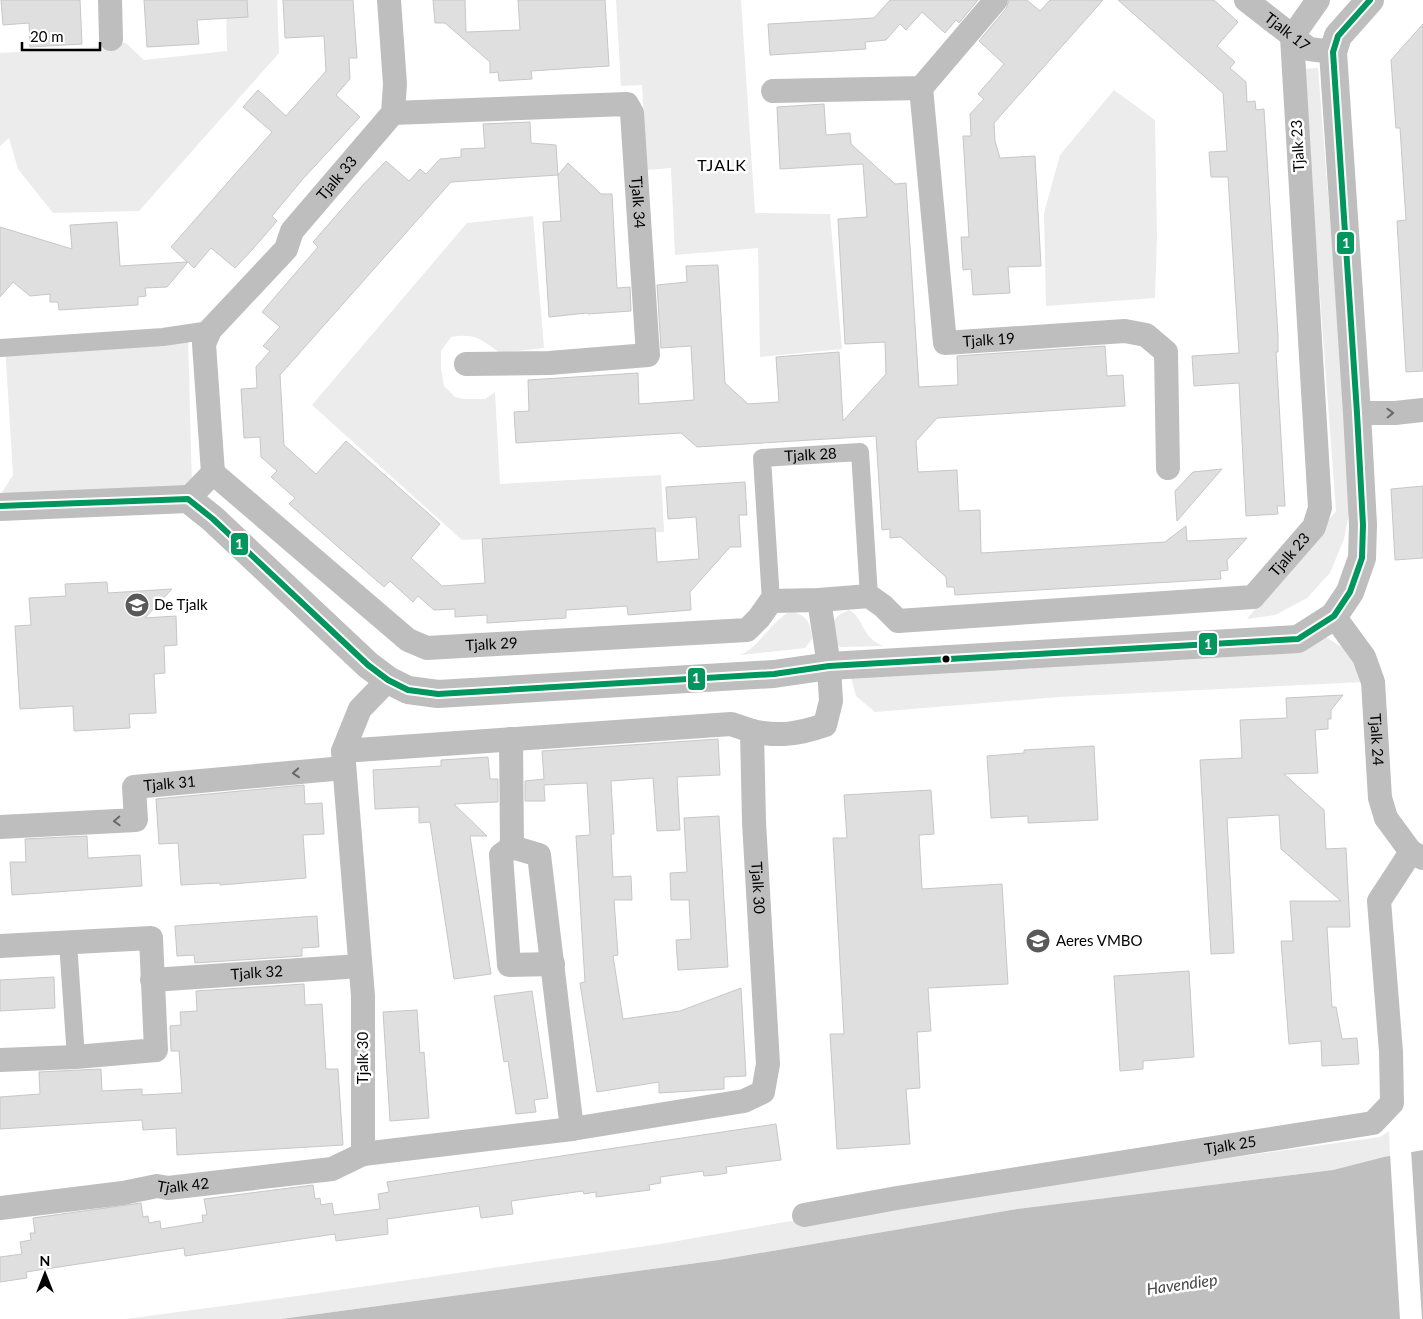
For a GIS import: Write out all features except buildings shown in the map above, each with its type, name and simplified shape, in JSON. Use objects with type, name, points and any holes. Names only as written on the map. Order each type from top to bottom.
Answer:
[{"type":"street","points":[[110,0],[112,39]]},
{"type":"street","points":[[389,0],[395,84],[393,113]]},
{"type":"street","points":[[773,91],[921,88],[996,0]]},
{"type":"street","name":"Tjalk 17","points":[[1246,0],[1309,49],[1333,52]]},
{"type":"street","points":[[1292,37],[1318,0]]},
{"type":"street","points":[[0,497],[0,507],[188,499],[213,519],[368,664],[388,680],[408,690],[438,694],[774,674],[829,666],[1298,639],[1334,616],[1350,592],[1362,558],[1363,526],[1357,413],[1333,52],[1338,36],[1370,0]]},
{"type":"street","name":"Tjalk 23","points":[[869,596],[883,606],[898,621],[1253,597],[1314,527],[1320,508],[1292,37]]},
{"type":"street","name":"Tjalk 19","points":[[921,88],[946,343],[1126,331],[1146,335],[1166,352],[1168,468]]},
{"type":"street","name":"Tjalk 34","points":[[393,113],[627,104],[632,113],[648,355],[550,363],[466,364]]},
{"type":"street","name":"Tjalk 33","points":[[210,330],[286,249],[292,231],[393,113]]},
{"type":"street","points":[[0,348],[163,337],[210,330]]},
{"type":"street","points":[[188,499],[213,473],[204,344],[210,330]]},
{"type":"street","points":[[1357,413],[1395,413],[1423,410]]},
{"type":"street","name":"Tjalk 28","points":[[771,601],[762,458],[860,452],[869,596]]},
{"type":"street","name":"Tjalk 29","points":[[213,473],[408,640],[427,648],[748,630],[771,601]]},
{"type":"street","points":[[771,601],[869,596]]},
{"type":"street","points":[[344,760],[511,739],[731,724],[771,735],[805,732],[826,725],[831,701],[829,666],[819,600]]},
{"type":"street","name":"Tjalk 24","points":[[1334,616],[1364,657],[1373,682],[1380,798],[1386,818],[1417,855]]},
{"type":"street","name":"Tjalk 30","points":[[388,680],[360,709],[344,760],[363,996],[363,1154],[572,1129],[744,1101],[763,1092],[768,1064],[754,822],[752,731]]},
{"type":"street","points":[[511,739],[512,847]]},
{"type":"street","name":"Tjalk 31","points":[[0,827],[136,820],[134,787],[344,760]]},
{"type":"street","points":[[512,847],[501,855],[509,965],[553,964]]},
{"type":"street","points":[[512,847],[539,855],[572,1129]]},
{"type":"street","name":"Tjalk 25","points":[[804,1215],[933,1192],[1373,1123],[1392,1103],[1391,1052],[1379,901],[1417,855]]},
{"type":"street","points":[[0,946],[151,938],[156,1050],[76,1057],[0,1060]]},
{"type":"street","points":[[68,943],[76,1057]]},
{"type":"street","name":"Tjalk 32","points":[[152,980],[360,966]]},
{"type":"street","name":"Tjalk 42","points":[[0,1208],[123,1193],[157,1186],[168,1188],[332,1169],[363,1154]]},
{"type":"shaded area","points":[[226,0],[277,0],[279,53],[139,211],[53,213],[18,169],[9,138],[0,146],[0,53],[100,47],[101,40],[126,43],[144,60],[227,51]]},
{"type":"shaded area","points":[[616,0],[741,0],[755,213],[830,214],[842,349],[760,357],[758,248],[675,255],[671,168],[647,170],[642,85],[621,86]]},
{"type":"shaded area","points":[[1318,68],[1352,497],[1344,539],[1330,573],[1307,598],[1275,615],[1247,619],[1336,511],[1303,69]]},
{"type":"shaded area","points":[[1114,90],[1155,120],[1157,236],[1155,298],[1046,306],[1044,213],[1060,155]]},
{"type":"shaded area","points":[[533,216],[544,348],[500,353],[477,338],[466,336],[451,337],[441,351],[441,369],[444,386],[455,397],[464,399],[485,399],[495,392],[500,484],[661,475],[664,532],[462,540],[312,405],[467,223]]},
{"type":"shaded area","points":[[188,337],[192,487],[0,496],[13,475],[5,345]]},
{"type":"shaded area","points":[[849,610],[858,618],[866,633],[883,646],[840,647],[831,631],[832,626],[837,617]]},
{"type":"shaded area","points":[[791,611],[807,620],[811,628],[812,639],[805,648],[741,655],[755,645],[777,621]]},
{"type":"shaded area","points":[[1326,637],[1351,653],[1364,682],[1059,697],[875,712],[856,696],[851,678]]},
{"type":"shaded area","points":[[1389,1131],[1390,1156],[1333,1170],[1017,1209],[719,1260],[281,1319],[126,1319],[660,1244],[836,1213],[1380,1137]]},
{"type":"water","name":"Havendiep","points":[[1423,1150],[1423,1319],[281,1319],[719,1260],[1017,1209],[1333,1170],[1384,1157]]},
{"type":"pier","points":[[1411,1150],[1422,1319],[1400,1319],[1390,1153]]},
{"type":"transit line","name":"1","points":[[0,506],[188,499],[213,519],[368,665],[388,680],[408,690],[438,694],[774,674],[829,666],[1298,639],[1334,616],[1350,592],[1362,558],[1363,525],[1357,413],[1333,52],[1338,36],[1370,0]]},
{"type":"place","name":"De Tjalk","points":[[137,605]]},
{"type":"place","name":"Aeres VMBO","points":[[1038,941]]},
{"type":"district","name":"TJALK","points":[[722,165]]}]
